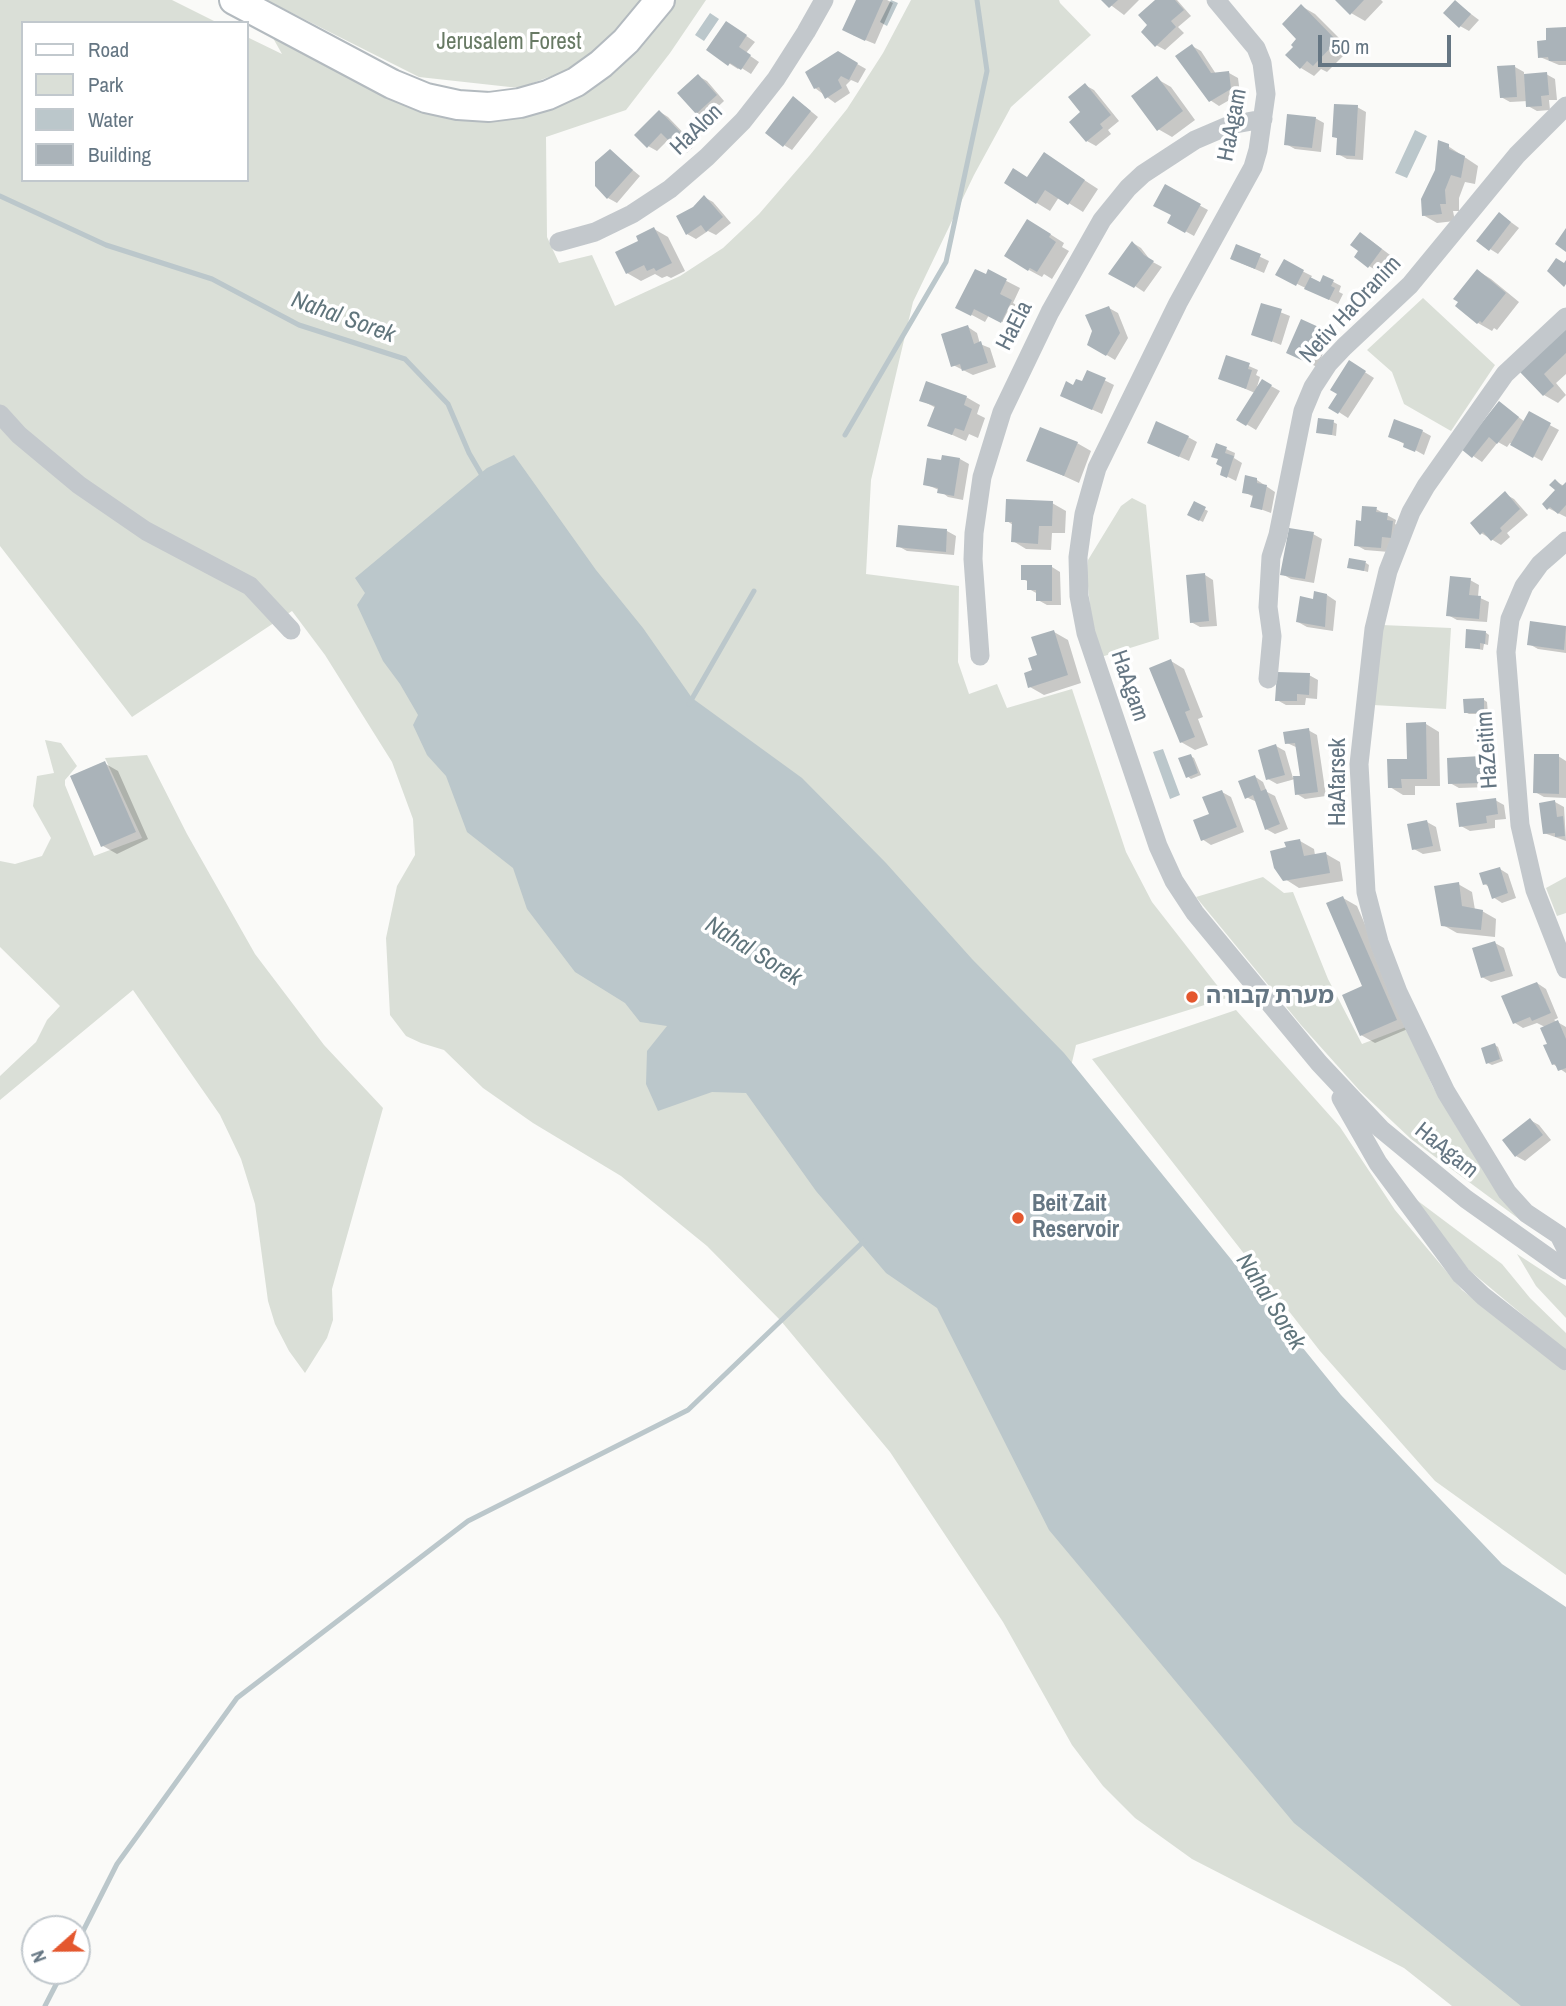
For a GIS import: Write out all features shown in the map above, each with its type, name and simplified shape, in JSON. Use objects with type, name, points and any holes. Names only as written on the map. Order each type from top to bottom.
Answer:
[{"type":"main road","points":[[234,0],[392,84],[436,100],[489,107],[520,103],[548,95],[576,82],[626,41],[660,0]]},
{"type":"street","name":"HaAlon","points":[[559,242],[595,232],[632,214],[670,189],[707,158],[743,121],[776,79],[824,0]]},
{"type":"street","name":"HaAgam","points":[[1216,0],[1256,48],[1266,81],[1263,119],[1253,167],[1178,303],[1097,468],[1080,536],[1079,596],[1091,651],[1153,835],[1174,881],[1195,913],[1334,1081],[1381,1129],[1466,1199],[1566,1270]]},
{"type":"street","name":"Netiv HaOranim","points":[[1268,679],[1272,636],[1268,607],[1271,557],[1303,411],[1313,387],[1328,364],[1410,285],[1517,155],[1566,106]]},
{"type":"street","name":"HaEla","points":[[979,656],[973,559],[982,477],[1002,412],[1049,312],[1102,220],[1143,174],[1204,135],[1230,125],[1263,119]]},
{"type":"street","name":"HaAfarsek","points":[[1566,317],[1505,374],[1426,486],[1411,512],[1388,571],[1374,629],[1359,764],[1366,892],[1379,942],[1398,992],[1446,1092],[1507,1192],[1526,1213],[1559,1235],[1566,1249]]},
{"type":"street","points":[[0,414],[19,435],[79,485],[146,531],[250,586],[291,630]]},
{"type":"street","name":"HaZeitim","points":[[1566,541],[1540,564],[1524,586],[1510,619],[1506,652],[1516,799],[1522,838],[1539,903],[1566,969]]},
{"type":"street","points":[[1334,1081],[1378,1163],[1461,1275],[1483,1296],[1566,1361]]},
{"type":"green space","points":[[0,0],[172,0],[214,21],[21,21],[21,182],[248,182],[248,37],[282,54],[264,22],[499,119],[671,0],[706,0],[626,110],[546,137],[547,237],[559,263],[592,255],[615,306],[680,276],[723,248],[759,214],[847,109],[883,53],[911,0],[1059,0],[1091,35],[1011,107],[974,175],[913,302],[871,480],[866,574],[959,586],[958,662],[969,694],[997,684],[1007,708],[1072,689],[1126,852],[1152,902],[1227,998],[1076,1045],[1027,1256],[1566,2006],[1452,2006],[1404,1968],[1192,1859],[1135,1818],[1103,1786],[1072,1745],[1003,1622],[890,1452],[781,1321],[707,1246],[621,1176],[533,1123],[483,1088],[444,1050],[406,1036],[390,1015],[386,938],[397,886],[415,855],[413,819],[392,762],[325,655],[292,611],[132,717],[0,546]]},
{"type":"green space","name":"Jerusalem Forest","points":[[266,0],[643,0],[615,39],[568,70],[519,88],[419,77]]},
{"type":"green space","points":[[1423,298],[1495,365],[1451,431],[1404,404],[1392,372],[1367,350]]},
{"type":"green space","points":[[1132,498],[1146,505],[1159,639],[1101,657],[1091,615],[1088,560],[1121,506]]},
{"type":"green space","points":[[1382,625],[1451,628],[1446,709],[1373,705]]},
{"type":"green space","points":[[45,740],[61,743],[77,766],[65,780],[65,785],[94,856],[142,838],[105,758],[147,755],[187,834],[255,954],[324,1045],[383,1108],[332,1289],[333,1320],[327,1338],[305,1373],[289,1351],[275,1324],[268,1301],[255,1204],[241,1159],[220,1115],[133,990],[0,1100],[0,1076],[36,1042],[47,1020],[60,1006],[0,947],[0,861],[15,864],[42,856],[51,838],[33,806],[37,776],[54,773]]},
{"type":"green space","points":[[1263,877],[1284,893],[1293,892],[1328,979],[1362,1044],[1406,1027],[1433,1087],[1456,1126],[1487,1175],[1523,1222],[1411,1139],[1360,1091],[1301,1025],[1196,897]]},
{"type":"green space","points":[[1566,877],[1566,913],[1557,916],[1546,888]]},
{"type":"green space","points":[[1236,1010],[1340,1127],[1395,1210],[1462,1290],[1566,1371],[1566,1575],[1435,1481],[1320,1351],[1092,1059]]},
{"type":"green space","points":[[1410,1195],[1502,1264],[1530,1298],[1566,1333],[1566,1351],[1469,1270]]},
{"type":"green space","points":[[1517,1254],[1566,1286],[1566,1318],[1536,1286]]},
{"type":"water","points":[[891,0],[898,3],[887,26],[880,22]]},
{"type":"water","points":[[710,13],[719,19],[704,41],[695,35]]},
{"type":"water","points":[[1415,130],[1427,136],[1407,178],[1395,173]]},
{"type":"water","name":"Beit Zait Reservoir","points":[[514,455],[692,698],[802,778],[886,863],[972,959],[1064,1053],[1341,1395],[1502,1564],[1566,1607],[1566,2006],[1521,2006],[1294,1823],[1049,1530],[937,1308],[886,1273],[816,1191],[746,1093],[712,1092],[658,1111],[646,1084],[647,1051],[667,1026],[640,1022],[625,1003],[575,972],[527,909],[513,868],[467,832],[446,776],[427,755],[413,725],[418,715],[383,661],[357,605],[365,593],[355,578],[487,468]]},
{"type":"water","points":[[1163,749],[1180,795],[1170,799],[1153,752]]},
{"type":"building","points":[[856,0],[883,0],[865,41],[842,30]]},
{"type":"building","points":[[1101,0],[1118,0],[1109,8]]},
{"type":"building","points":[[1155,0],[1175,0],[1184,10],[1171,21],[1176,27],[1155,47],[1141,32],[1147,25],[1138,15]]},
{"type":"building","points":[[1335,0],[1364,0],[1350,15]]},
{"type":"building","points":[[1455,0],[1471,14],[1459,28],[1443,13]]},
{"type":"building","points":[[1301,4],[1337,41],[1313,66],[1307,61],[1300,69],[1285,55],[1296,39],[1282,24]]},
{"type":"building","points":[[726,21],[747,35],[739,47],[751,55],[741,70],[730,63],[728,66],[706,50]]},
{"type":"building","points":[[1566,27],[1566,61],[1538,58],[1537,41],[1546,40],[1546,28]]},
{"type":"building","points":[[1192,44],[1211,73],[1229,71],[1231,89],[1209,102],[1175,56]]},
{"type":"building","points":[[838,51],[858,63],[849,80],[841,76],[838,80],[842,88],[825,99],[819,87],[814,89],[805,72]]},
{"type":"building","points":[[1515,65],[1517,97],[1500,98],[1497,66]]},
{"type":"building","points":[[1547,72],[1549,95],[1541,96],[1542,106],[1526,107],[1524,74]]},
{"type":"building","points":[[698,74],[717,95],[696,114],[677,93]]},
{"type":"building","points":[[1157,76],[1183,111],[1157,131],[1131,96]]},
{"type":"building","points":[[1085,83],[1111,115],[1100,124],[1103,128],[1086,142],[1069,122],[1080,112],[1068,97]]},
{"type":"building","points":[[793,96],[811,111],[783,147],[765,133]]},
{"type":"building","points":[[1334,104],[1358,105],[1355,156],[1336,155],[1337,138],[1332,137]]},
{"type":"building","points":[[659,110],[687,139],[677,149],[661,133],[647,148],[634,135]]},
{"type":"building","points":[[1287,114],[1316,117],[1312,148],[1284,145]]},
{"type":"building","points":[[1438,140],[1449,144],[1449,149],[1465,156],[1461,178],[1451,175],[1445,190],[1446,204],[1440,204],[1442,214],[1422,216],[1421,199],[1435,170]]},
{"type":"building","points":[[610,149],[633,170],[607,199],[595,186],[595,162]]},
{"type":"building","points":[[1044,152],[1085,180],[1068,205],[1045,190],[1036,204],[1004,183],[1013,168],[1027,177]]},
{"type":"building","points":[[1165,184],[1201,204],[1185,233],[1167,223],[1171,215],[1153,206]]},
{"type":"building","points":[[704,195],[723,217],[706,232],[701,225],[686,235],[676,216],[693,207]]},
{"type":"building","points":[[1499,212],[1511,222],[1489,251],[1476,241]]},
{"type":"building","points":[[1027,219],[1051,234],[1049,237],[1056,242],[1037,272],[1030,268],[1028,271],[1004,256]]},
{"type":"building","points":[[654,227],[672,263],[656,271],[654,268],[647,271],[644,265],[626,274],[615,252],[638,241],[636,236]]},
{"type":"building","points":[[1566,228],[1566,252],[1555,244]]},
{"type":"building","points":[[1360,232],[1382,249],[1368,268],[1354,257],[1358,251],[1350,245]]},
{"type":"building","points":[[1132,241],[1144,255],[1154,261],[1134,288],[1108,274]]},
{"type":"building","points":[[1236,244],[1261,254],[1255,269],[1230,259]]},
{"type":"building","points":[[1556,258],[1564,263],[1566,260],[1564,287],[1547,271]]},
{"type":"building","points":[[1284,259],[1304,270],[1296,286],[1275,275]]},
{"type":"building","points":[[975,269],[986,274],[988,269],[1007,279],[1000,294],[1012,300],[1001,323],[974,309],[971,316],[955,308]]},
{"type":"building","points":[[1477,269],[1506,293],[1482,323],[1480,321],[1477,324],[1455,306],[1458,302],[1453,299]]},
{"type":"building","points":[[1323,275],[1334,280],[1331,286],[1335,288],[1329,300],[1304,289],[1310,277],[1320,282]]},
{"type":"building","points":[[1261,303],[1282,309],[1272,342],[1251,335]]},
{"type":"building","points":[[1109,306],[1120,333],[1106,356],[1087,345],[1092,331],[1085,315]]},
{"type":"building","points":[[1301,319],[1323,329],[1308,363],[1286,353]]},
{"type":"building","points":[[968,325],[974,344],[981,341],[988,363],[962,371],[960,364],[951,367],[941,334]]},
{"type":"building","points":[[1566,327],[1566,353],[1544,374],[1554,386],[1543,396],[1519,371]]},
{"type":"building","points":[[1226,355],[1250,363],[1248,369],[1252,370],[1246,389],[1218,379]]},
{"type":"building","points":[[1349,360],[1366,371],[1338,414],[1328,408],[1337,394],[1330,390]]},
{"type":"building","points":[[1087,370],[1106,378],[1092,410],[1060,396],[1066,381],[1073,385],[1076,379],[1082,381]]},
{"type":"building","points":[[1262,379],[1272,385],[1246,426],[1236,420]]},
{"type":"building","points":[[926,381],[967,396],[964,405],[972,409],[964,431],[955,428],[952,435],[927,426],[935,406],[919,401]]},
{"type":"building","points":[[1499,401],[1519,417],[1497,444],[1489,437],[1472,458],[1461,449]]},
{"type":"building","points":[[1529,411],[1551,423],[1533,458],[1510,445]]},
{"type":"building","points":[[1318,418],[1334,420],[1332,435],[1316,433]]},
{"type":"building","points":[[1394,419],[1423,430],[1415,452],[1403,447],[1404,443],[1388,437]]},
{"type":"building","points":[[1156,421],[1189,436],[1179,457],[1147,443]]},
{"type":"building","points":[[1040,427],[1078,442],[1064,476],[1026,461]]},
{"type":"building","points":[[1216,443],[1227,447],[1225,453],[1234,456],[1227,478],[1220,475],[1222,467],[1216,464],[1218,459],[1211,457]]},
{"type":"building","points":[[942,455],[960,458],[954,496],[937,493],[938,488],[923,485],[927,458],[941,460]]},
{"type":"building","points":[[1245,475],[1257,478],[1257,483],[1267,485],[1262,510],[1250,507],[1253,495],[1242,493]]},
{"type":"building","points":[[1555,479],[1562,486],[1566,482],[1566,505],[1558,514],[1550,507],[1547,510],[1542,504],[1555,490],[1549,485]]},
{"type":"building","points":[[1505,491],[1520,509],[1491,541],[1483,532],[1480,535],[1470,523]]},
{"type":"building","points":[[1006,499],[1053,501],[1052,526],[1039,526],[1038,544],[1011,542],[1012,522],[1005,522]]},
{"type":"building","points":[[1194,501],[1206,507],[1199,521],[1187,515]]},
{"type":"building","points":[[1362,506],[1377,507],[1376,512],[1388,513],[1387,520],[1393,521],[1391,538],[1382,537],[1381,548],[1354,546],[1356,520],[1361,521]]},
{"type":"building","points":[[898,525],[947,529],[946,552],[896,547]]},
{"type":"building","points":[[1289,528],[1314,532],[1305,579],[1280,575]]},
{"type":"building","points":[[1349,558],[1366,561],[1364,571],[1347,568]]},
{"type":"building","points":[[1021,565],[1052,565],[1052,601],[1036,601],[1036,590],[1027,590],[1027,580],[1021,580]]},
{"type":"building","points":[[1205,573],[1209,621],[1190,623],[1186,575]]},
{"type":"building","points":[[1450,576],[1471,578],[1469,595],[1481,596],[1479,619],[1446,616]]},
{"type":"building","points":[[1314,591],[1327,594],[1325,627],[1296,622],[1300,596],[1313,599]]},
{"type":"building","points":[[1530,621],[1566,626],[1564,650],[1527,645]]},
{"type":"building","points":[[1466,629],[1486,631],[1485,644],[1480,643],[1480,649],[1465,648]]},
{"type":"building","points":[[1054,630],[1068,675],[1028,688],[1024,673],[1032,670],[1028,658],[1037,655],[1031,637]]},
{"type":"building","points":[[1171,659],[1190,710],[1185,712],[1195,737],[1180,743],[1149,668]]},
{"type":"building","points":[[1277,672],[1310,673],[1309,695],[1297,694],[1297,701],[1275,701]]},
{"type":"building","points":[[1484,698],[1484,713],[1464,713],[1463,699]]},
{"type":"building","points":[[1426,722],[1427,779],[1401,779],[1402,788],[1388,788],[1387,759],[1407,759],[1406,723]]},
{"type":"building","points":[[1309,728],[1318,792],[1295,795],[1293,776],[1300,776],[1295,743],[1285,744],[1283,732]]},
{"type":"building","points":[[1276,744],[1285,775],[1266,780],[1258,750]]},
{"type":"building","points":[[1191,754],[1198,773],[1186,778],[1178,758]]},
{"type":"building","points":[[1534,754],[1559,754],[1559,794],[1533,793]]},
{"type":"building","points":[[1481,756],[1482,783],[1448,784],[1447,758]]},
{"type":"building","points":[[105,761],[136,832],[101,847],[70,776]]},
{"type":"building","points":[[1255,775],[1261,791],[1266,789],[1280,824],[1265,830],[1253,795],[1245,799],[1238,781]]},
{"type":"building","points":[[1222,790],[1237,827],[1201,841],[1193,820],[1209,814],[1202,797]]},
{"type":"building","points":[[1496,798],[1498,814],[1486,816],[1487,823],[1459,827],[1456,803]]},
{"type":"building","points":[[1555,800],[1557,817],[1563,816],[1565,836],[1543,834],[1539,803]]},
{"type":"building","points":[[1427,820],[1433,846],[1412,850],[1407,824]]},
{"type":"building","points":[[1300,839],[1304,856],[1326,852],[1330,873],[1283,881],[1274,868],[1270,851],[1286,847],[1284,842]]},
{"type":"building","points":[[1500,867],[1508,893],[1492,899],[1487,884],[1483,885],[1479,873]]},
{"type":"building","points":[[1459,882],[1462,906],[1483,910],[1481,930],[1441,926],[1434,886]]},
{"type":"building","points":[[1343,896],[1397,1020],[1360,1036],[1342,995],[1362,986],[1326,903]]},
{"type":"building","points":[[1495,941],[1505,971],[1481,978],[1472,948]]},
{"type":"building","points":[[1537,982],[1551,1013],[1532,1021],[1530,1017],[1513,1024],[1501,996]]},
{"type":"building","points":[[1558,1020],[1566,1039],[1566,1068],[1558,1071],[1555,1064],[1552,1065],[1543,1045],[1547,1044],[1540,1028]]},
{"type":"building","points":[[1495,1043],[1500,1059],[1486,1064],[1481,1048]]},
{"type":"building","points":[[1530,1118],[1543,1135],[1515,1157],[1502,1140]]},
{"type":"waterway","points":[[845,435],[946,262],[987,71],[977,0]]},
{"type":"waterway","name":"Nahal Sorek","points":[[0,196],[106,245],[212,279],[299,325],[405,359],[448,404],[469,453],[483,477]]},
{"type":"waterway","points":[[689,704],[754,591]]},
{"type":"waterway","points":[[91,1915],[117,1864],[237,1698],[468,1521],[688,1410],[864,1241]]},
{"type":"waterway","points":[[45,2006],[56,1985]]},
{"type":"place","name":"מערת קבורה","points":[[1192,997]]},
{"type":"place","name":"Beit Zait Reservoir","points":[[1018,1218]]}]
